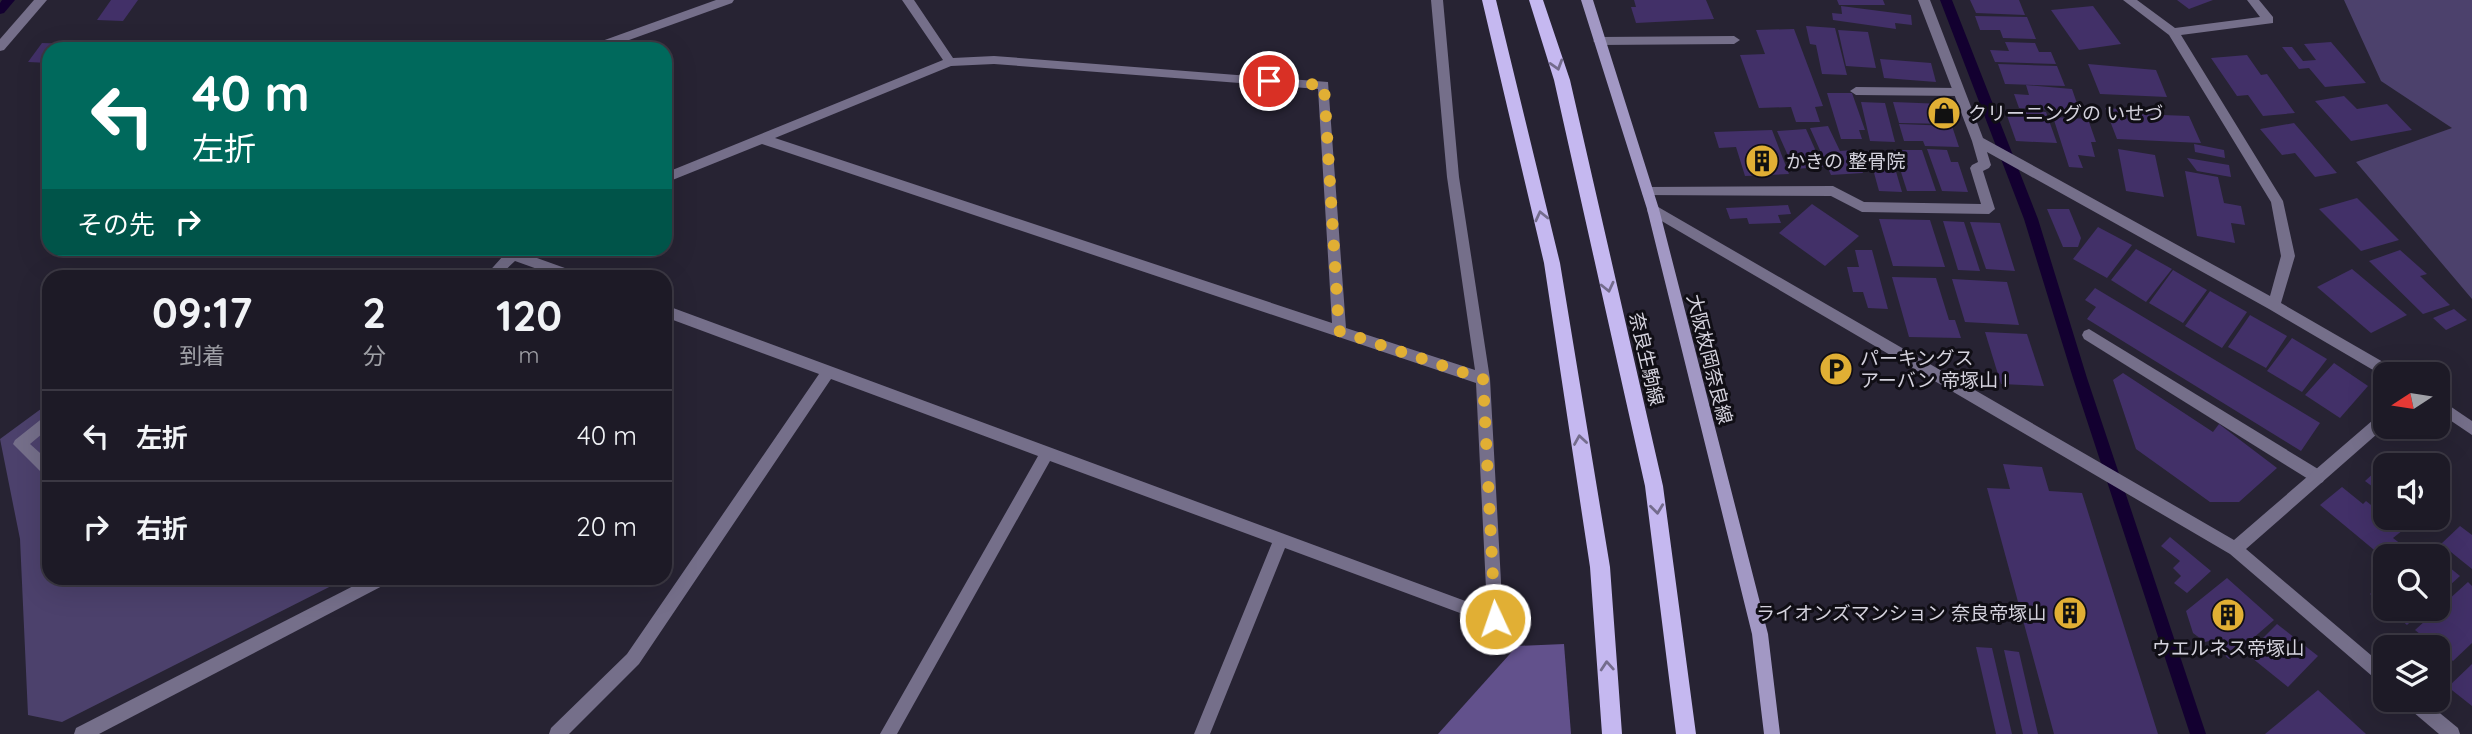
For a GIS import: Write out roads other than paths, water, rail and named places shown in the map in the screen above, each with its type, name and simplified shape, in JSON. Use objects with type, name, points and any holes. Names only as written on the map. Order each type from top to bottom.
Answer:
[{"type":"main road","points":[[1489,0],[1552,263],[1600,567],[1612,734]]},
{"type":"main road","name":"奈良生駒線","points":[[1536,0],[1562,80],[1654,486],[1686,734]]},
{"type":"main road","name":"大阪枚岡奈良線","points":[[1587,0],[1653,209],[1760,634],[1772,734]]},
{"type":"street","points":[[0,47],[41,0]]},
{"type":"street","points":[[611,42],[728,0]]},
{"type":"street","points":[[908,0],[950,62]]},
{"type":"street","points":[[672,314],[1495,619],[1483,379],[1453,177],[1437,0]]},
{"type":"street","points":[[1648,192],[1833,191],[1861,207],[1989,209],[1976,168],[1985,165],[1984,144],[1959,92],[1924,0]]},
{"type":"street","points":[[2129,0],[2173,32],[2277,201],[2288,256],[2274,305]]},
{"type":"street","points":[[2173,32],[2269,20],[2253,0]]},
{"type":"street","points":[[1599,41],[1734,40]]},
{"type":"street","points":[[672,175],[950,62],[994,60],[1324,85],[1339,331]]},
{"type":"street","points":[[1856,91],[1959,92]]},
{"type":"street","points":[[762,139],[1483,379]]},
{"type":"street","points":[[1984,144],[2373,363]]},
{"type":"street","points":[[1653,209],[2146,495],[2235,550],[2373,667]]},
{"type":"street","points":[[497,270],[511,256]]},
{"type":"street","points":[[527,256],[558,270]]},
{"type":"street","points":[[2090,335],[2318,477]]},
{"type":"street","points":[[557,734],[633,659],[828,372]]},
{"type":"street","points":[[2450,413],[2472,429]]},
{"type":"street","points":[[42,425],[20,444],[42,464]]},
{"type":"street","points":[[2235,550],[2373,429]]},
{"type":"street","points":[[888,734],[1047,453]]},
{"type":"street","points":[[1202,734],[1281,540]]},
{"type":"street","points":[[82,734],[369,585]]},
{"type":"street","points":[[2426,712],[2452,734]]},
{"type":"waterway","points":[[0,10],[9,0]]},
{"type":"waterway","points":[[1946,0],[2031,219],[2080,378],[2198,734]]},
{"type":"place","name":"クリーニングの いせづ","points":[[1944,113]]},
{"type":"place","name":"かきの 整骨院","points":[[1762,161]]},
{"type":"place","name":"パーキングス アーバン 帝塚山 I","points":[[1836,369]]},
{"type":"place","name":"ライオンズマンション 奈良帝塚山","points":[[2070,613]]},
{"type":"place","name":"ウエルネス帝塚山","points":[[2228,615]]}]
